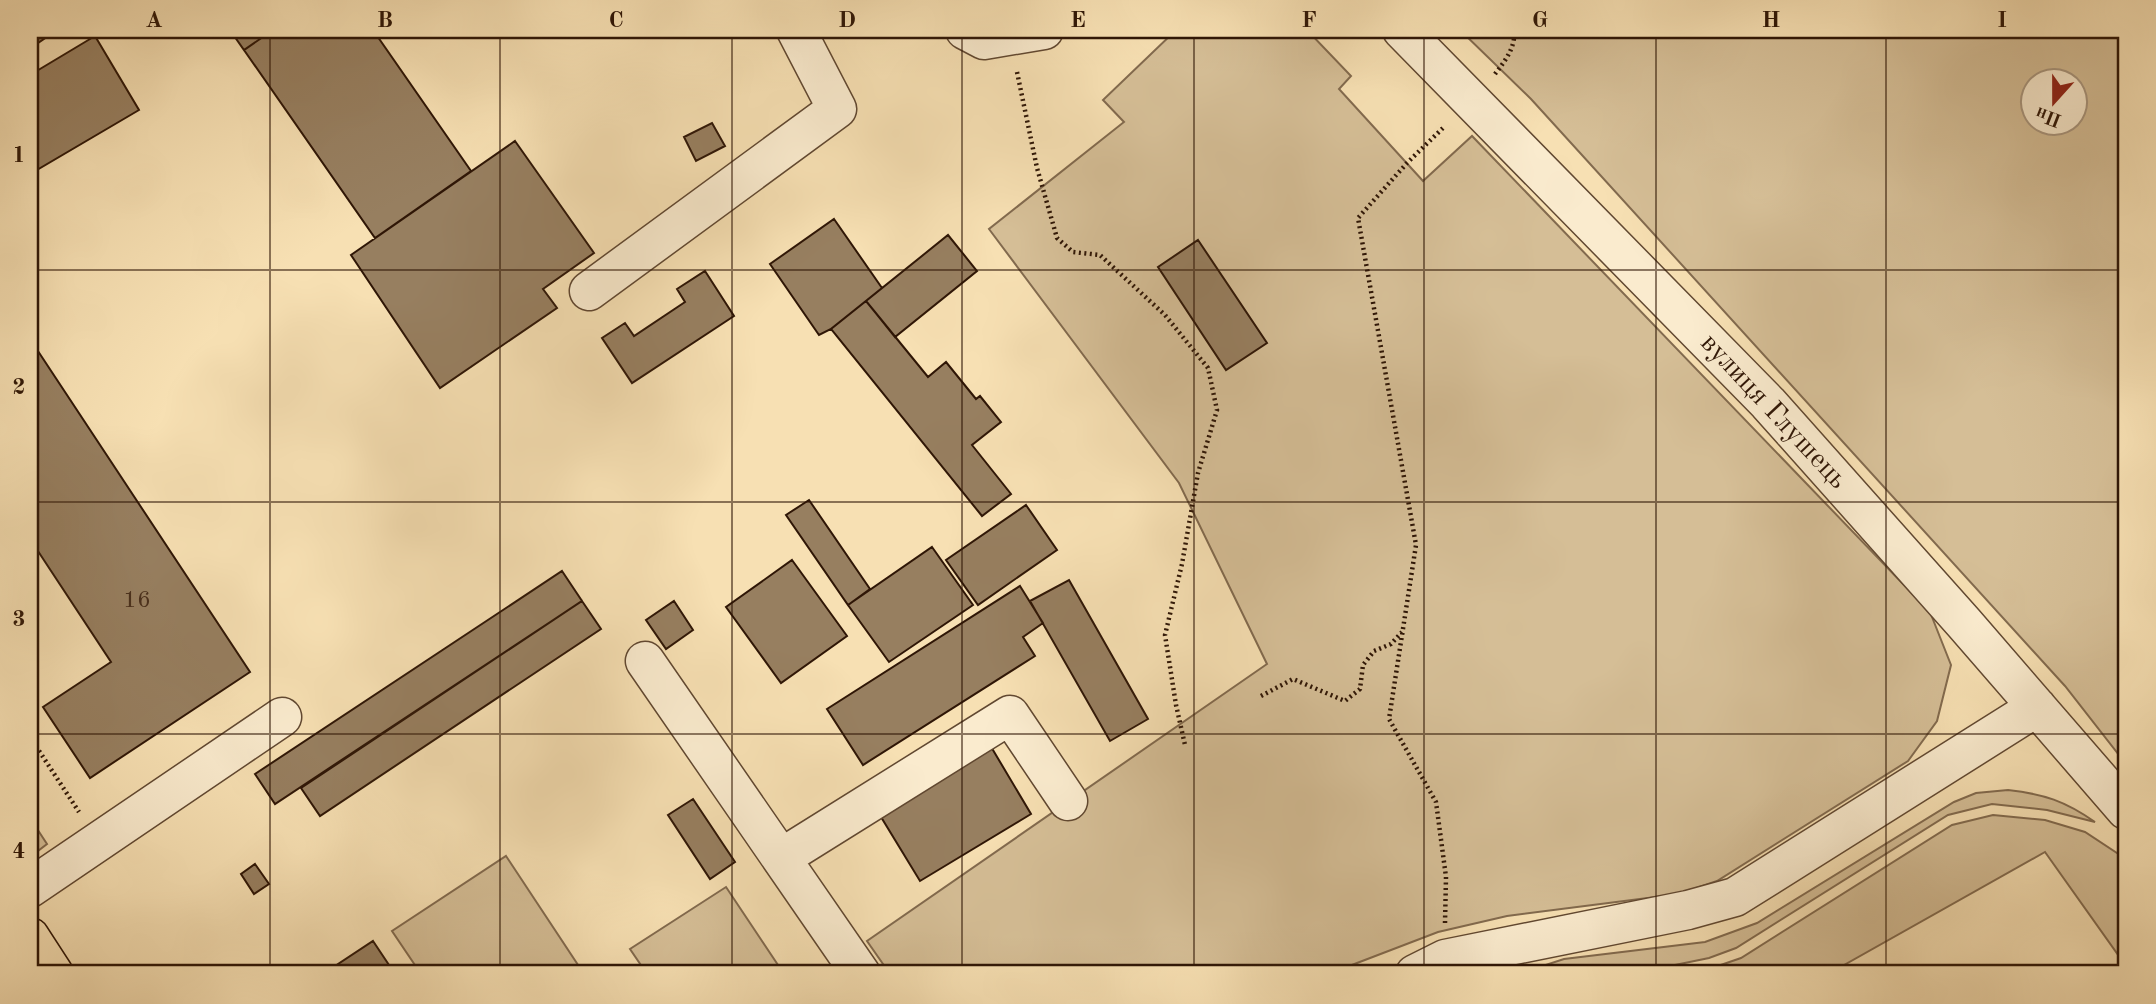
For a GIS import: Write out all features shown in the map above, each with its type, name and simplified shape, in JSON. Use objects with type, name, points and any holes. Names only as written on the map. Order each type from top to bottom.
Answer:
[{"type":"main road","points":[[30,937],[54,974]]},
{"type":"street","points":[[590,291],[837,109],[796,30]]},
{"type":"street","points":[[965,30],[984,40],[1027,33]]},
{"type":"street","name":"вулиця Глушець","points":[[1402,30],[1769,403],[2126,810]]},
{"type":"street","points":[[645,661],[861,974]]},
{"type":"street","points":[[1430,967],[1688,910],[1735,897],[2037,707]]},
{"type":"street","points":[[781,858],[1010,715],[1068,801]]},
{"type":"street","points":[[30,888],[282,717]]},
{"type":"path","points":[[1430,967],[1446,877],[1436,802],[1389,719],[1416,545],[1359,218],[1407,163],[1472,100],[1505,61],[1515,39],[1514,30]]},
{"type":"path","points":[[1027,33],[1037,168],[1057,238],[1073,252],[1100,255],[1165,315],[1208,368],[1217,410],[1198,473],[1182,564],[1165,635],[1185,745]]},
{"type":"path","points":[[1261,696],[1293,679],[1345,701],[1360,689],[1363,665],[1374,651],[1391,644],[1402,631]]},
{"type":"path","points":[[30,737],[99,841]]},
{"type":"shaded area","points":[[1176,30],[1307,30],[1351,76],[1339,89],[1423,181],[1472,136],[1930,612],[1951,665],[1937,721],[1908,761],[1717,881],[1679,894],[1507,916],[1438,932],[1333,974],[890,974],[867,941],[1267,664],[1179,483],[989,229],[1124,122],[1103,100]]},
{"type":"shaded area","points":[[1460,30],[2126,30],[2126,764],[2065,686],[1531,99]]},
{"type":"shaded area","points":[[2008,790],[2054,800],[2095,822],[2047,810],[1992,804],[1948,815],[1736,948],[1709,958],[1631,974],[1518,974],[1564,959],[1705,942],[1757,923],[1954,802],[1976,793]]},
{"type":"shaded area","points":[[1993,815],[2045,820],[2085,832],[2126,859],[2126,966],[2045,852],[1828,974],[1681,974],[1712,968],[1741,958],[1952,825]]},
{"type":"shaded area","points":[[30,818],[47,844],[34,854],[30,848]]},
{"type":"shaded area","points":[[506,856],[584,974],[421,974],[392,931]]},
{"type":"shaded area","points":[[726,887],[784,974],[647,974],[630,949]]},
{"type":"building","points":[[30,30],[57,30],[35,45],[30,37]]},
{"type":"building","points":[[230,30],[273,30],[244,50]]},
{"type":"building","points":[[273,30],[373,30],[471,171],[375,238],[244,50]]},
{"type":"building","points":[[95,36],[139,110],[30,174],[30,75]]},
{"type":"building","points":[[712,123],[725,146],[696,161],[684,137]]},
{"type":"building","points":[[515,141],[594,253],[543,289],[557,308],[440,388],[351,255]]},
{"type":"building","points":[[834,219],[882,288],[831,329],[819,335],[770,264]]},
{"type":"building","points":[[948,235],[977,271],[895,337],[866,301]]},
{"type":"building","points":[[1198,240],[1267,343],[1226,370],[1158,267]]},
{"type":"building","points":[[705,271],[734,316],[632,383],[602,338],[625,323],[634,336],[685,302],[677,289]]},
{"type":"building","points":[[866,301],[928,377],[946,362],[976,399],[980,396],[1001,422],[972,445],[1011,494],[982,516],[831,329]]},
{"type":"building","points":[[30,339],[250,672],[90,778],[43,707],[111,662],[30,539]]},
{"type":"building","points":[[809,500],[870,589],[848,605],[786,515]]},
{"type":"building","points":[[1026,505],[1057,550],[978,605],[946,560]]},
{"type":"building","points":[[932,547],[973,605],[889,662],[848,605]]},
{"type":"building","points":[[792,560],[847,636],[781,683],[726,607]]},
{"type":"building","points":[[562,571],[582,601],[275,804],[255,774]]},
{"type":"building","points":[[1069,580],[1148,719],[1110,741],[1030,601]]},
{"type":"building","points":[[1020,586],[1043,623],[1023,637],[1035,656],[863,765],[827,709]]},
{"type":"building","points":[[582,601],[601,629],[320,816],[301,788]]},
{"type":"building","points":[[674,601],[693,630],[666,649],[646,620]]},
{"type":"building","points":[[990,745],[1031,814],[920,881],[878,812]]},
{"type":"building","points":[[693,799],[735,862],[710,879],[668,815]]},
{"type":"building","points":[[255,864],[269,884],[254,894],[241,874]]},
{"type":"building","points":[[373,941],[395,974],[323,974]]}]
